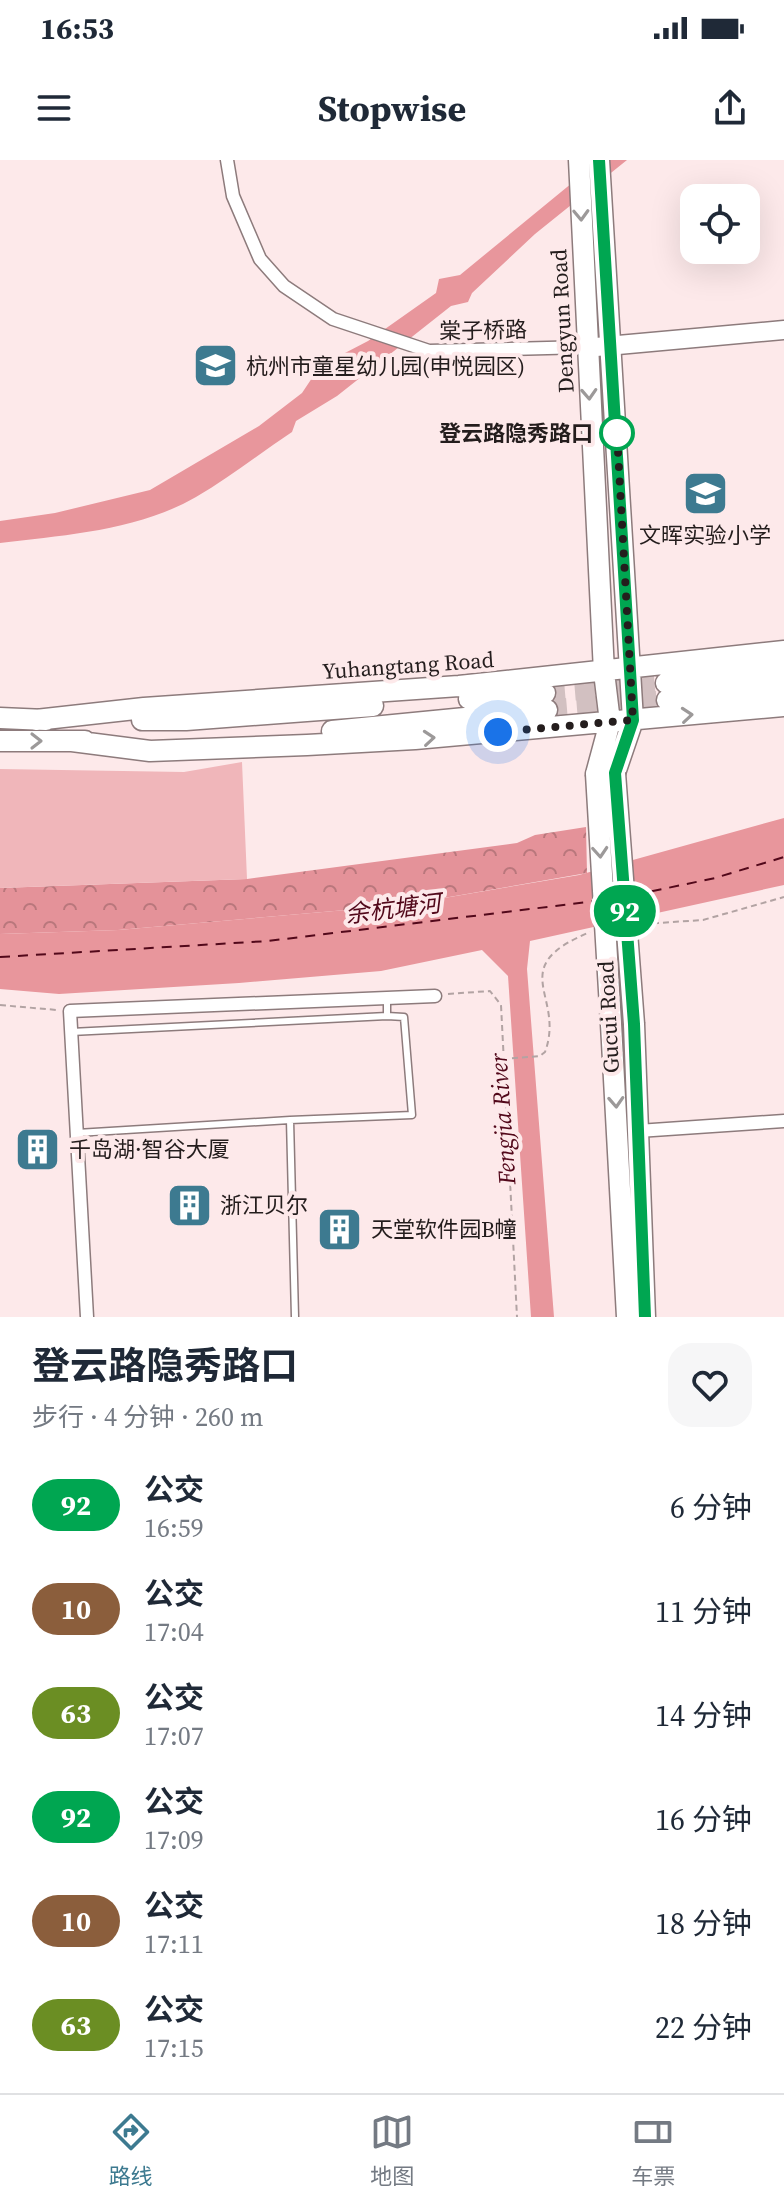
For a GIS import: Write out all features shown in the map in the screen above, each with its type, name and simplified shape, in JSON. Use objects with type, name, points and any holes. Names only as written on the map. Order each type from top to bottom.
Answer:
[{"type":"main road","name":"Dengyun Road","points":[[599,160],[630,669]]},
{"type":"main road","name":"Dengyun Road","points":[[579,165],[604,672]]},
{"type":"main road","name":"Yuhangtang Road","points":[[36,720],[144,708],[459,686],[784,651]]},
{"type":"main road","name":"Gucui Road","points":[[630,669],[633,720],[605,774],[634,1024],[645,1317]]},
{"type":"main road","points":[[784,669],[667,691],[784,689]]},
{"type":"main road","name":"Gucui Road","points":[[604,672],[610,722],[605,774],[611,1024],[627,1317]]},
{"type":"main road","name":"Yuhangtang Road","points":[[0,718],[186,720],[546,701],[308,733],[0,741]]},
{"type":"main road","name":"Yuhangtang Road","points":[[72,741],[150,751],[415,739],[784,706]]},
{"type":"street","name":"棠子桥路","points":[[227,160],[237,207],[260,259],[284,286],[333,319],[429,351],[587,347]]},
{"type":"street","points":[[587,347],[784,330]]},
{"type":"street","points":[[87,1317],[70,1011],[435,996]]},
{"type":"street","points":[[638,1131],[784,1121]]},
{"type":"lane","points":[[387,998],[387,1016]]},
{"type":"lane","points":[[71,1032],[404,1017],[412,1115],[77,1133]]},
{"type":"lane","points":[[290,1120],[295,1317]]},
{"type":"path","points":[[435,996],[490,991],[501,1005],[517,1317]]},
{"type":"path","points":[[0,1005],[70,1011]]},
{"type":"path","points":[[502,1059],[540,1056]]},
{"type":"green space","points":[[586,827],[587,873],[403,905],[118,930],[0,934],[0,888],[247,879],[517,843],[535,835]]},
{"type":"shaded area","points":[[242,762],[247,879],[0,888],[0,769],[184,772]]},
{"type":"water","points":[[600,160],[627,160],[535,234],[472,293],[468,302],[451,306],[337,396],[296,421],[292,432],[208,490],[173,508],[125,524],[0,543],[0,521],[55,513],[150,490],[259,426],[302,393],[320,366],[368,341],[436,293],[439,279],[460,275]]},
{"type":"water","name":"余杭塘河","points":[[784,818],[784,885],[530,941],[527,969],[554,1317],[531,1317],[508,976],[482,950],[381,971],[239,983],[59,994],[0,989],[0,934],[118,930],[403,905],[579,875]]},
{"type":"ferry route","points":[[634,895],[715,878],[784,857]]},
{"type":"ferry route","points":[[0,957],[268,941],[596,901]]},
{"type":"tunnel","points":[[545,693],[666,683]]},
{"type":"tunnel","points":[[547,710],[667,700]]},
{"type":"bus line","name":"92","points":[[599,160],[633,720],[615,773],[634,1024],[645,1317]]},
{"type":"place","name":"杭州市童星幼儿园(申悦园区)","points":[[215,366]]},
{"type":"place","name":"登云路隐秀路口","points":[[617,433]]},
{"type":"place","name":"文晖实验小学","points":[[705,494]]},
{"type":"place","name":"千岛湖·智谷大厦","points":[[38,1149]]},
{"type":"place","name":"浙江贝尔","points":[[189,1205]]},
{"type":"place","name":"天堂软件园B幢","points":[[340,1229]]},
{"type":"route","points":[[498,732],[633,720],[617,433]]},
{"type":"water label","name":"Fengjia River","points":[[503,1119]]}]
